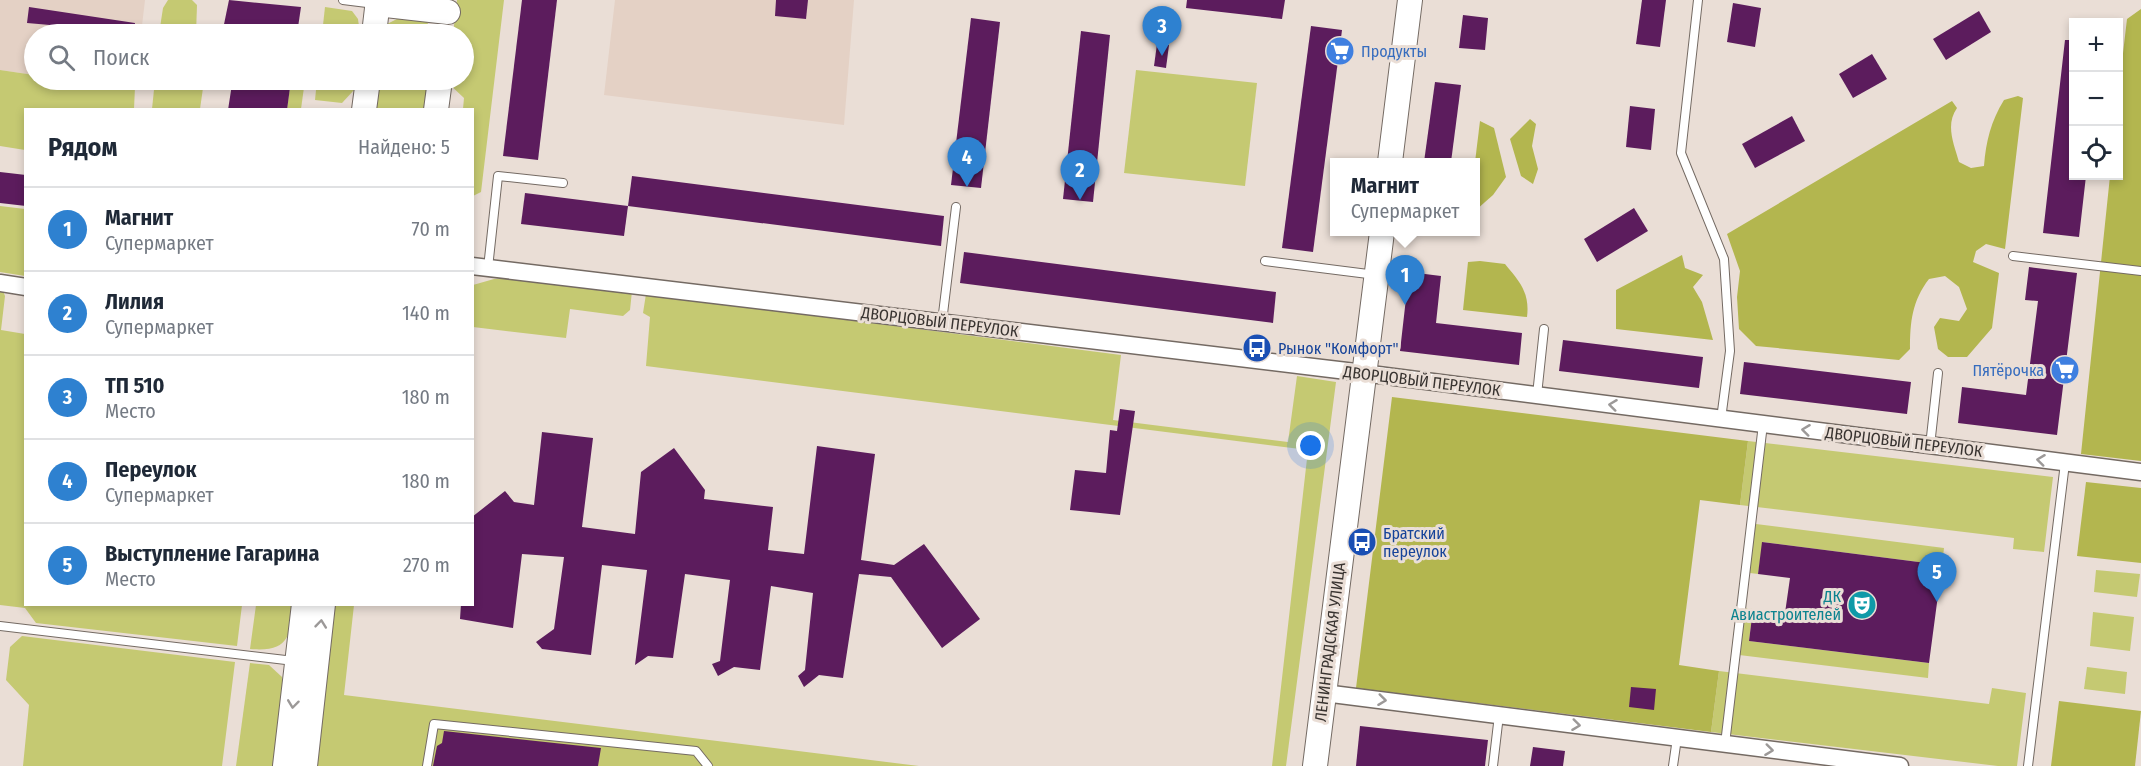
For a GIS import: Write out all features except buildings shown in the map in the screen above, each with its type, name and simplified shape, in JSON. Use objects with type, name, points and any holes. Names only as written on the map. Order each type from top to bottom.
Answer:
[{"type":"main road","points":[[1390,158],[1410,0]]},
{"type":"main road","points":[[375,24],[378,2],[447,16]]},
{"type":"main road","points":[[364,108],[367,90]]},
{"type":"main road","points":[[436,108],[439,90]]},
{"type":"main road","name":"ЛЕНИНГРАДСКАЯ УЛИЦА","points":[[1315,766],[1381,236]]},
{"type":"main road","points":[[304,606],[307,663],[305,766]]},
{"type":"main road","points":[[285,766],[307,663],[322,606]]},
{"type":"street","name":"ДВОРЦОВЫЙ ПЕРЕУЛОК","points":[[478,269],[1364,373],[2141,472]]},
{"type":"street","points":[[0,284],[24,287]]},
{"type":"street","points":[[1324,693],[1895,766]]},
{"type":"lane","points":[[343,0],[378,2]]},
{"type":"lane","points":[[1698,0],[1681,153],[1724,259],[1730,351],[1721,419]]},
{"type":"lane","points":[[478,269],[498,176],[563,183]]},
{"type":"lane","points":[[942,322],[956,207]]},
{"type":"lane","points":[[2013,256],[2141,271]]},
{"type":"lane","points":[[1265,261],[1376,275]]},
{"type":"lane","points":[[1537,395],[1544,329]]},
{"type":"lane","points":[[1930,446],[1938,373]]},
{"type":"lane","points":[[1725,744],[1763,424]]},
{"type":"lane","points":[[2028,766],[2065,463]]},
{"type":"lane","points":[[0,626],[307,663]]},
{"type":"lane","points":[[1493,766],[1499,715]]},
{"type":"lane","points":[[427,766],[434,724],[696,751],[708,766]]},
{"type":"lane","points":[[1673,766],[1677,738]]},
{"type":"shaded area","points":[[0,0],[145,0],[142,24],[24,24],[24,74],[0,70]]},
{"type":"shaded area","points":[[615,0],[854,0],[844,125],[604,95]]},
{"type":"shaded area","points":[[2141,9],[2141,461],[2081,454],[2110,180],[2123,180],[2123,53],[2127,19]]},
{"type":"shaded area","points":[[2018,96],[2023,98],[2005,249],[1986,244],[1976,251],[1973,262],[1999,273],[1992,328],[1967,357],[1948,357],[1938,349],[1934,327],[1940,318],[1959,321],[1967,309],[1959,287],[1945,276],[1929,279],[1923,287],[1913,312],[1910,349],[1899,360],[1756,346],[1739,329],[1737,297],[1740,271],[1727,234],[1952,101],[1957,108],[1953,114],[1951,128],[1959,162],[1971,168],[1984,166],[1992,124],[2004,100]]},
{"type":"shaded area","points":[[1530,119],[1536,124],[1532,146],[1538,169],[1533,184],[1521,176],[1510,139]]},
{"type":"shaded area","points":[[1480,121],[1494,128],[1506,177],[1493,195],[1480,206],[1480,158],[1475,158]]},
{"type":"shaded area","points":[[1682,255],[1685,268],[1703,275],[1693,287],[1702,302],[1713,340],[1616,329],[1616,290]]},
{"type":"shaded area","points":[[1468,262],[1505,264],[1523,288],[1527,301],[1527,317],[1463,310]]},
{"type":"shaded area","points":[[1392,397],[1748,441],[1740,505],[1700,500],[1679,665],[1719,671],[1711,732],[1356,688]]},
{"type":"shaded area","points":[[2086,482],[2141,488],[2141,563],[2077,556]]},
{"type":"shaded area","points":[[2059,701],[2141,711],[2135,766],[2051,766]]},
{"type":"green space","points":[[168,0],[192,0],[197,5],[196,24],[161,24],[163,8]]},
{"type":"green space","points":[[457,0],[504,0],[481,192],[474,196],[474,108],[463,108],[464,98],[456,90],[474,90],[474,24],[454,24]]},
{"type":"green space","points":[[325,7],[352,11],[359,24],[323,24]]},
{"type":"green space","points":[[401,17],[428,24],[387,24]]},
{"type":"green space","points":[[0,70],[24,74],[24,90],[135,90],[134,108],[24,108],[24,150],[0,146]]},
{"type":"green space","points":[[1136,70],[1257,83],[1245,186],[1124,173]]},
{"type":"green space","points":[[154,90],[203,90],[200,108],[152,108]]},
{"type":"green space","points":[[290,90],[304,90],[301,108],[287,108]]},
{"type":"green space","points":[[316,90],[354,90],[342,103],[315,100]]},
{"type":"green space","points":[[375,90],[429,90],[426,108],[373,108]]},
{"type":"green space","points":[[0,206],[24,209],[24,276],[0,272]]},
{"type":"green space","points":[[524,277],[632,291],[630,310],[623,316],[570,309],[566,338],[474,327],[474,285],[494,279]]},
{"type":"green space","points":[[0,291],[3,291],[5,296],[1,330],[24,334],[24,606],[242,606],[237,646],[36,623],[25,608],[0,605]]},
{"type":"green space","points":[[646,294],[1121,355],[1113,420],[1288,442],[1297,376],[1336,382],[1286,766],[1272,766],[1308,450],[646,366],[650,317],[643,313]]},
{"type":"green space","points":[[1748,441],[2053,477],[2044,552],[2013,549],[2014,538],[1740,505]]},
{"type":"green space","points":[[1748,523],[1944,548],[1942,565],[1763,542],[1758,574],[1742,572]]},
{"type":"green space","points":[[2096,570],[2140,574],[2137,597],[2094,592]]},
{"type":"green space","points":[[256,606],[296,606],[288,634],[280,645],[273,648],[250,649]]},
{"type":"green space","points":[[333,606],[354,606],[344,695],[919,766],[314,766]]},
{"type":"green space","points":[[1737,607],[1753,609],[1749,641],[1929,663],[1928,678],[1731,654]]},
{"type":"green space","points":[[2093,612],[2134,617],[2130,651],[2090,646]]},
{"type":"green space","points":[[22,636],[235,662],[222,766],[23,766],[29,705],[6,680],[10,647]]},
{"type":"green space","points":[[250,663],[269,665],[282,677],[284,690],[276,766],[236,766]]},
{"type":"green space","points":[[2087,667],[2127,672],[2125,694],[2084,689]]},
{"type":"green space","points":[[1719,671],[1989,704],[1992,688],[2026,693],[2017,766],[1998,766],[1711,732]]},
{"type":"place","name":"Продукты","points":[[1340,51]]},
{"type":"place","name":"ТП 510","points":[[1162,56]]},
{"type":"place","name":"Переулок","points":[[967,187]]},
{"type":"place","name":"Лилия","points":[[1080,200]]},
{"type":"place","name":"Магнит","points":[[1405,305]]},
{"type":"place","name":"Рынок \"Комфорт\"","points":[[1257,348]]},
{"type":"place","name":"Пятёрочка","points":[[2065,370]]},
{"type":"place","name":"Братский переулок","points":[[1362,542]]},
{"type":"place","name":"Выступление Гагарина","points":[[1937,602]]},
{"type":"place","name":"ДК Авиастроителей","points":[[1862,605]]}]
